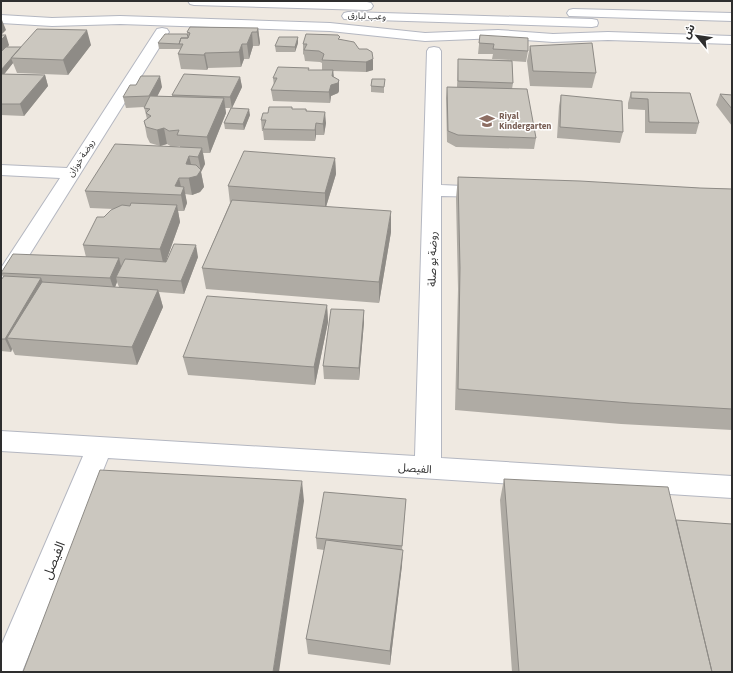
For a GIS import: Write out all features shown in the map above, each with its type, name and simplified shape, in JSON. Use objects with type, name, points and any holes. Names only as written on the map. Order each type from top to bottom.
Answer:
[{"type":"street","name":"وعب لبارق","points":[[194,1],[550,17],[732,28]]},
{"type":"street","points":[[364,1],[379,2]]},
{"type":"street","name":"وعب لبارق","points":[[116,8],[550,17],[692,13],[732,17]]},
{"type":"street","points":[[565,8],[732,13]]},
{"type":"street","points":[[533,9],[550,17],[538,37]]},
{"type":"street","points":[[37,21],[56,10]]},
{"type":"street","points":[[1,18],[174,28],[181,22],[330,27],[417,37],[439,44],[498,34],[538,37],[608,36],[732,40]]},
{"type":"street","name":"روضة خوزان","points":[[1,284],[72,173],[158,27]]},
{"type":"street","name":"روضة بو صلة","points":[[428,468],[433,190],[439,44]]},
{"type":"street","points":[[1,170],[72,173]]},
{"type":"street","points":[[433,190],[504,193]]},
{"type":"street","name":"الفيصل","points":[[1,442],[732,487]]},
{"type":"street","name":"الفيصل","points":[[6,672],[99,448]]},
{"type":"building","points":[[190,27],[258,28],[257,32],[252,32],[247,44],[242,44],[239,52],[205,53],[204,55],[178,54],[183,44],[179,44],[181,38],[188,38],[190,33],[187,32]]},
{"type":"building","points":[[37,29],[87,30],[63,60],[11,58]]},
{"type":"building","points":[[165,34],[187,34],[188,38],[181,38],[179,44],[158,43]]},
{"type":"building","points":[[306,34],[338,35],[340,37],[338,39],[354,42],[359,49],[367,49],[372,52],[373,59],[366,62],[322,60],[324,54],[319,51],[304,50],[307,44],[303,44]]},
{"type":"building","points":[[1,35],[6,35],[1,40]]},
{"type":"building","points":[[480,35],[528,38],[528,51],[493,49],[494,44],[479,43]]},
{"type":"building","points":[[279,37],[298,37],[295,47],[275,46]]},
{"type":"building","points":[[592,43],[596,73],[533,71],[530,46]]},
{"type":"building","points":[[6,47],[21,47],[1,70],[1,52]]},
{"type":"building","points":[[458,59],[512,61],[513,83],[458,81]]},
{"type":"building","points":[[278,67],[309,68],[308,70],[333,70],[332,76],[339,80],[338,83],[331,85],[329,92],[271,90],[277,78],[273,78]]},
{"type":"building","points":[[1,74],[45,75],[20,104],[1,104]]},
{"type":"building","points":[[184,74],[240,77],[230,97],[172,95]]},
{"type":"building","points":[[141,76],[160,76],[149,96],[123,97],[130,85],[136,85]]},
{"type":"building","points":[[372,79],[385,79],[384,87],[371,86]]},
{"type":"building","name":"Riyal Kindergarten","points":[[447,87],[527,89],[536,138],[458,135],[448,131]]},
{"type":"building","points":[[631,92],[690,93],[699,123],[649,122],[648,99],[631,98]]},
{"type":"building","points":[[720,94],[732,95],[732,109]]},
{"type":"building","points":[[561,95],[622,101],[623,132],[560,127]]},
{"type":"building","points":[[150,96],[224,98],[207,137],[177,135],[179,130],[169,131],[164,128],[157,130],[146,127],[144,121],[151,116],[146,113],[150,109],[144,108]]},
{"type":"building","points":[[269,107],[292,107],[292,109],[306,109],[306,111],[325,112],[323,124],[316,123],[315,130],[263,129],[266,120],[261,120],[263,113],[268,113]]},
{"type":"building","points":[[231,108],[249,109],[243,124],[224,123]]},
{"type":"building","points":[[115,144],[202,148],[198,157],[189,156],[186,164],[196,165],[201,170],[197,176],[179,178],[175,186],[184,187],[181,195],[85,191]]},
{"type":"building","points":[[244,151],[335,158],[325,193],[228,186]]},
{"type":"building","points":[[458,177],[580,181],[732,189],[732,409],[630,403],[458,389],[460,268]]},
{"type":"building","points":[[232,200],[391,211],[379,282],[202,268]]},
{"type":"building","points":[[131,203],[177,205],[160,249],[83,245],[97,217],[104,217],[111,210],[122,205],[130,206]]},
{"type":"building","points":[[174,244],[196,245],[181,281],[116,277],[125,259],[166,262]]},
{"type":"building","points":[[13,254],[119,258],[110,278],[1,273]]},
{"type":"building","points":[[4,276],[41,278],[5,339],[1,339],[1,280]]},
{"type":"building","points":[[42,282],[158,290],[132,347],[7,338]]},
{"type":"building","points":[[207,296],[327,305],[314,367],[183,357]]},
{"type":"building","points":[[331,309],[364,310],[359,368],[323,366]]},
{"type":"building","points":[[100,470],[302,481],[273,672],[23,672]]},
{"type":"building","points":[[504,479],[668,487],[712,672],[519,672]]},
{"type":"building","points":[[324,492],[406,499],[402,546],[316,538]]},
{"type":"building","points":[[676,520],[732,524],[732,672],[712,672]]},
{"type":"building","points":[[326,540],[403,550],[390,651],[306,639]]},
{"type":"place","name":"Riyal Kindergarten","points":[[487,121]]}]
